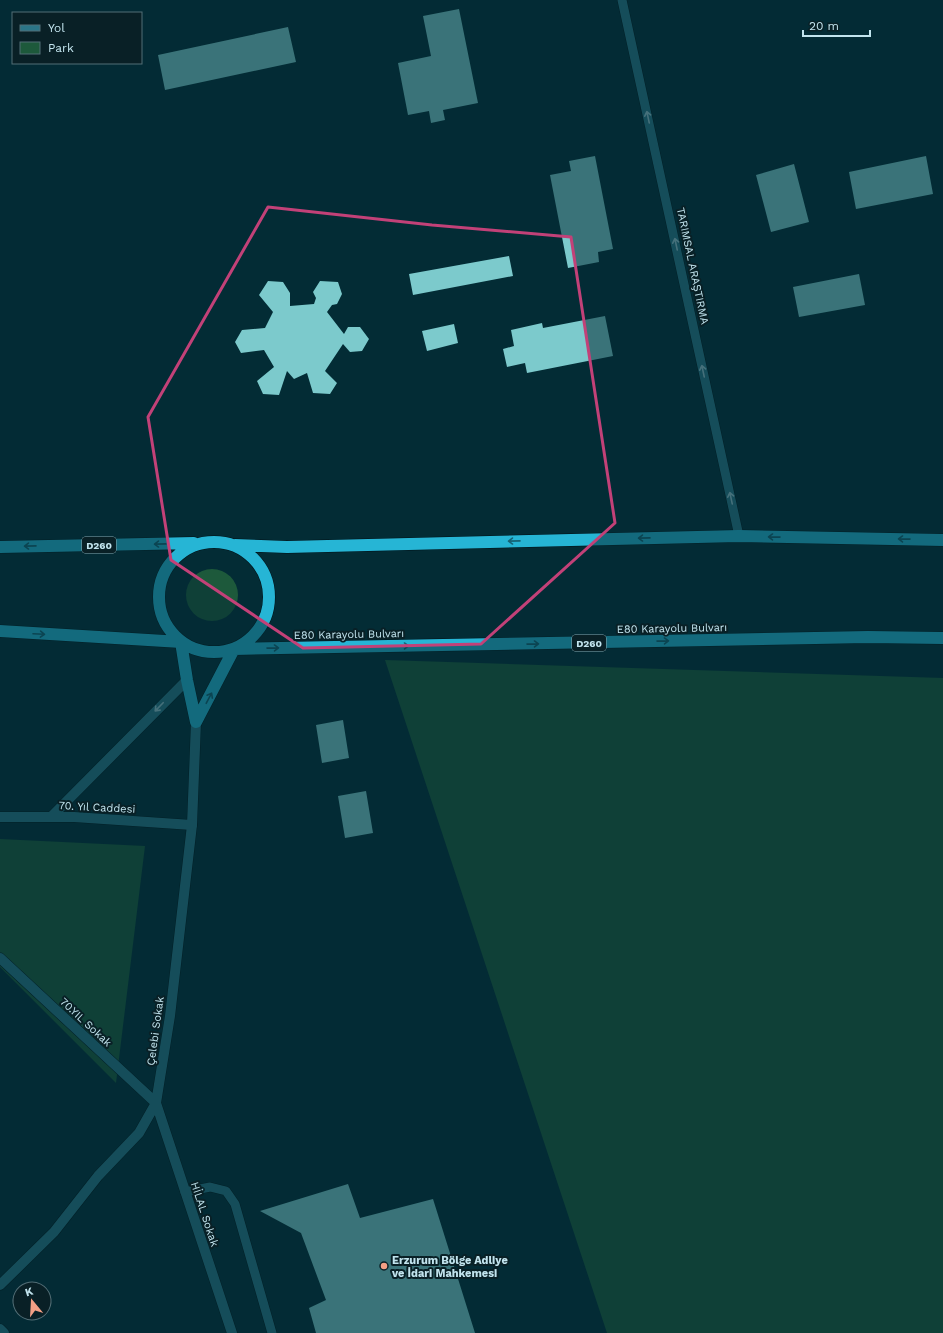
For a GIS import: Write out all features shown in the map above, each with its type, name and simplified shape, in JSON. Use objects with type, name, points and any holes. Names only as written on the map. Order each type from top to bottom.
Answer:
[{"type":"highway","points":[[235,545],[251,555],[263,570],[269,588],[269,607],[263,624],[250,639],[234,649],[216,653],[197,650],[181,642],[169,629],[161,613],[158,596],[162,578],[170,563],[183,551],[199,543],[217,542],[235,545],[287,547],[739,536],[943,540]]},
{"type":"highway","name":"D260","points":[[0,547],[199,543]]},
{"type":"highway","points":[[0,631],[181,642]]},
{"type":"highway","name":"E80 Karayolu Bulvarı","points":[[234,649],[868,637],[943,638]]},
{"type":"highway","points":[[181,642],[196,722]]},
{"type":"highway","points":[[196,722],[234,649]]},
{"type":"street","points":[[51,817],[187,680]]},
{"type":"street","name":"Çelebi Sokak","points":[[0,1285],[54,1232],[98,1176],[139,1133],[156,1103],[170,1016],[192,825],[196,722]]},
{"type":"street","name":"70. Yıl Caddesi","points":[[0,817],[74,817],[192,825]]},
{"type":"street","name":"70.YIL Sokak","points":[[0,958],[156,1103]]},
{"type":"street","name":"HİLAL Sokak","points":[[156,1103],[232,1333]]},
{"type":"street","points":[[0,1329],[4,1333]]},
{"type":"lane","name":"TARIMSAL ARAŞTIRMA","points":[[622,0],[739,536]]},
{"type":"lane","points":[[185,1192],[210,1187],[226,1191],[235,1204],[272,1333]]},
{"type":"highlighted area","points":[[268,207],[432,225],[571,237],[615,523],[481,644],[303,648],[171,560],[148,417]]},
{"type":"green space","points":[[212,569],[226,573],[234,581],[238,595],[234,609],[226,617],[212,621],[198,617],[190,609],[186,595],[190,581],[198,573]]},
{"type":"green space","points":[[385,660],[943,678],[943,1333],[607,1333]]},
{"type":"green space","points":[[0,839],[145,846],[116,1083],[0,967]]},
{"type":"building","points":[[459,9],[478,103],[443,110],[445,120],[431,123],[429,111],[408,115],[398,63],[431,56],[423,16]]},
{"type":"building","points":[[288,27],[296,62],[165,90],[158,55]]},
{"type":"building","points":[[595,156],[613,249],[598,252],[599,262],[568,268],[550,175],[571,171],[569,161]]},
{"type":"building","points":[[926,156],[933,194],[856,209],[849,172]]},
{"type":"building","points":[[794,164],[809,222],[771,232],[756,175]]},
{"type":"building","points":[[509,256],[513,276],[413,295],[409,274]]},
{"type":"building","points":[[859,274],[865,305],[799,317],[793,287]]},
{"type":"building","points":[[268,281],[283,282],[290,293],[290,306],[314,304],[316,298],[313,292],[320,281],[338,282],[342,294],[337,304],[332,305],[327,312],[344,334],[348,327],[360,327],[369,339],[362,351],[350,352],[343,344],[325,371],[337,383],[330,394],[313,393],[307,373],[294,379],[287,371],[279,395],[263,394],[257,381],[274,367],[264,350],[241,353],[235,342],[242,330],[265,328],[273,312],[259,295]]},
{"type":"building","points":[[605,316],[613,356],[527,373],[525,363],[507,367],[503,349],[514,346],[511,330],[542,323],[543,328]]},
{"type":"building","points":[[454,324],[458,343],[427,351],[422,331]]},
{"type":"building","points":[[343,720],[349,758],[322,763],[316,725]]},
{"type":"building","points":[[366,791],[373,833],[345,838],[338,796]]},
{"type":"building","name":"Erzurum Bölge Adliye ve İdari Mahkemesi","points":[[348,1184],[360,1218],[433,1199],[475,1333],[316,1333],[309,1308],[326,1300],[301,1233],[260,1211]]},
{"type":"place","name":"Erzurum Bölge Adliye ve İdari Mahkemesi","points":[[384,1266]]}]
